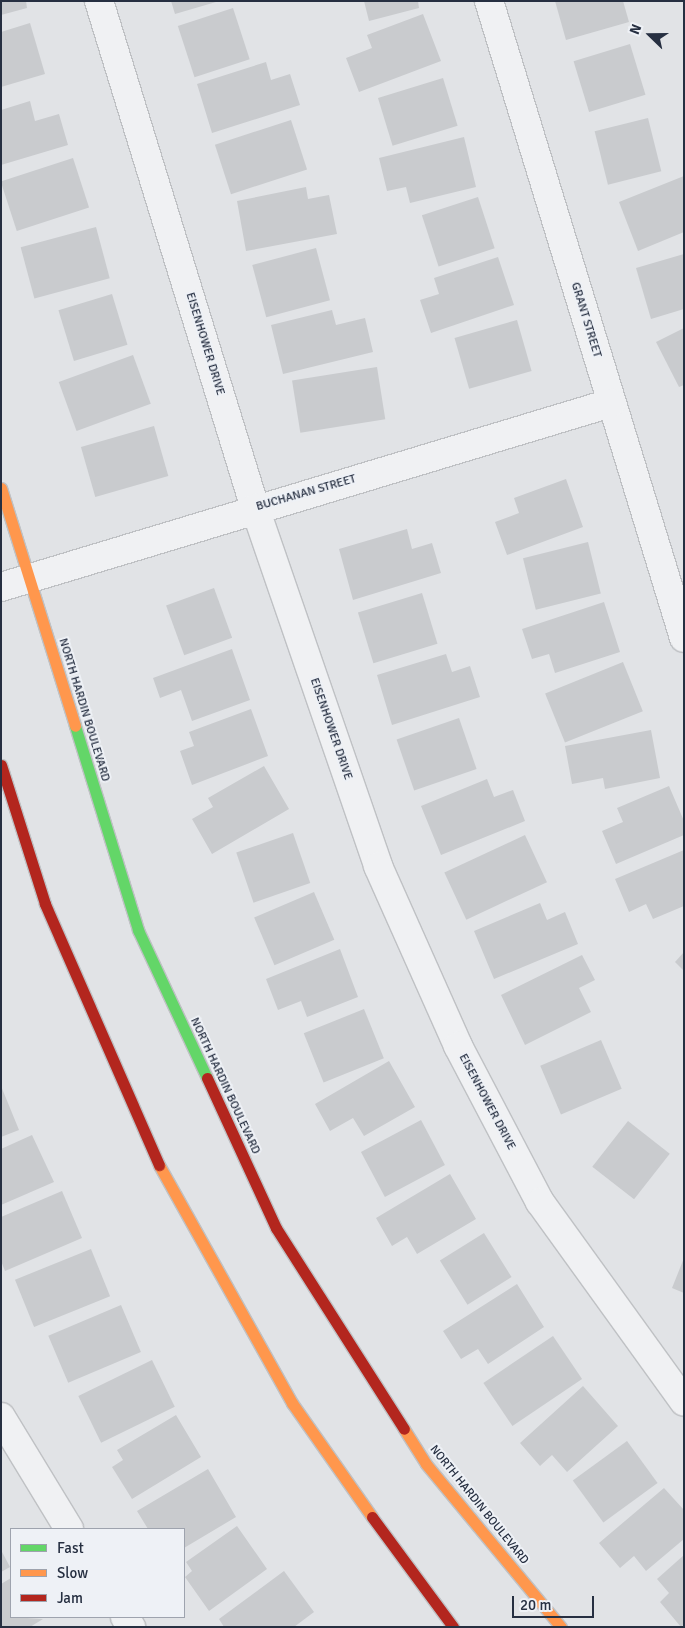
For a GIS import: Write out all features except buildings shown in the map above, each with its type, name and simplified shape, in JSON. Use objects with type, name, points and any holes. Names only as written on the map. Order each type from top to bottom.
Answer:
[{"type":"main road","name":"NORTH HARDIN BOULEVARD","points":[[1,488],[138,930],[276,1228],[426,1464],[561,1627]]},
{"type":"main road","points":[[1,765],[45,904],[147,1144],[292,1403],[436,1609],[453,1627]]},
{"type":"street","name":"EISENHOWER DRIVE","points":[[99,1],[255,508],[378,866],[458,1046],[540,1202],[684,1402]]},
{"type":"street","name":"GRANT STREET","points":[[489,1],[684,638]]},
{"type":"street","name":"BUCHANAN STREET","points":[[1,586],[255,508],[611,403]]},
{"type":"street","points":[[1,1417],[68,1528]]},
{"type":"traffic: fast","points":[[75,726],[138,930],[207,1078]]},
{"type":"traffic: slow","points":[[1,488],[75,726]]},
{"type":"traffic: slow","points":[[159,1165],[292,1403],[372,1517]]},
{"type":"traffic: slow","points":[[404,1429],[426,1464],[561,1627]]},
{"type":"traffic: jam","points":[[1,765],[45,904],[159,1165]]},
{"type":"traffic: jam","points":[[207,1078],[276,1228],[404,1429]]},
{"type":"traffic: jam","points":[[372,1517],[453,1627]]}]
